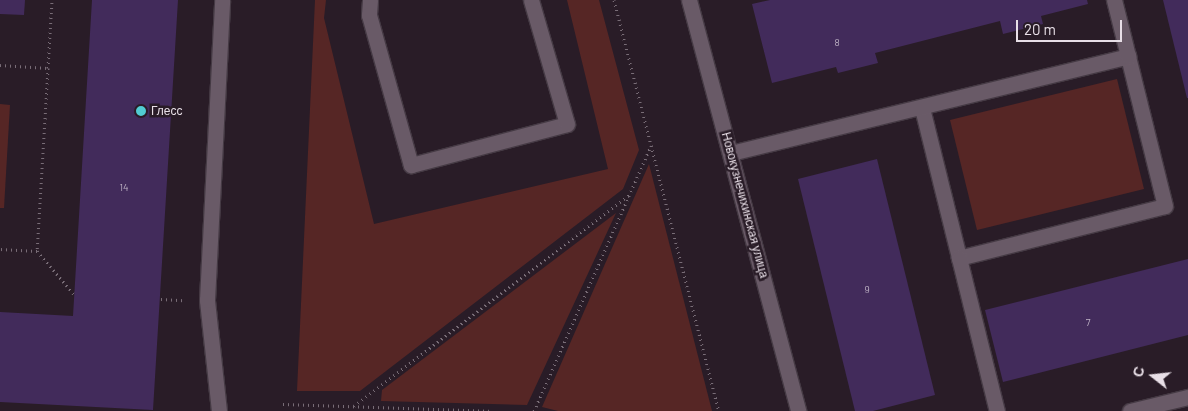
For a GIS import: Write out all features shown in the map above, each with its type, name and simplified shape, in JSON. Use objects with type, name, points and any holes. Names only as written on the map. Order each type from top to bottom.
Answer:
[{"type":"street","points":[[219,411],[207,300],[222,0]]},
{"type":"street","points":[[370,0],[369,16],[411,165],[567,124],[531,0]]},
{"type":"street","name":"Новокузнечихинская улица","points":[[688,0],[731,154],[798,411]]},
{"type":"street","points":[[959,258],[1165,206],[1114,0]]},
{"type":"street","points":[[731,154],[1128,56]]},
{"type":"street","points":[[922,108],[997,411]]},
{"type":"street","points":[[1130,411],[1188,397]]},
{"type":"path","points":[[52,0],[37,252],[74,294]]},
{"type":"path","points":[[614,0],[719,411]]},
{"type":"path","points":[[0,66],[48,68]]},
{"type":"path","points":[[534,411],[651,145]]},
{"type":"path","points":[[354,406],[630,194]]},
{"type":"path","points":[[0,250],[37,252]]},
{"type":"path","points":[[283,404],[489,411]]},
{"type":"shaded area","points":[[315,0],[326,0],[324,18],[374,224],[608,169],[567,0],[599,0],[639,150],[623,189],[360,391],[297,391]]},
{"type":"shaded area","points":[[1117,79],[1144,189],[977,230],[950,120]]},
{"type":"shaded area","points":[[0,104],[10,105],[4,208],[0,208]]},
{"type":"shaded area","points":[[649,164],[712,411],[558,411],[542,407]]},
{"type":"shaded area","points":[[616,213],[527,405],[381,401],[382,390]]},
{"type":"building","points":[[0,0],[25,0],[24,15],[0,14]]},
{"type":"building","points":[[92,0],[178,0],[153,410],[0,402],[0,312],[73,316]]},
{"type":"building","points":[[770,0],[1087,0],[1088,4],[1041,16],[1043,24],[1003,34],[1000,21],[875,53],[878,63],[838,73],[836,67],[772,83],[752,4]]},
{"type":"building","points":[[1163,0],[1188,0],[1188,98],[1187,98]]},
{"type":"building","points":[[877,159],[935,395],[873,411],[855,411],[798,179]]},
{"type":"building","points":[[1188,259],[1188,335],[1003,382],[985,310]]},
{"type":"place","name":"Глесс","points":[[141,111]]}]
